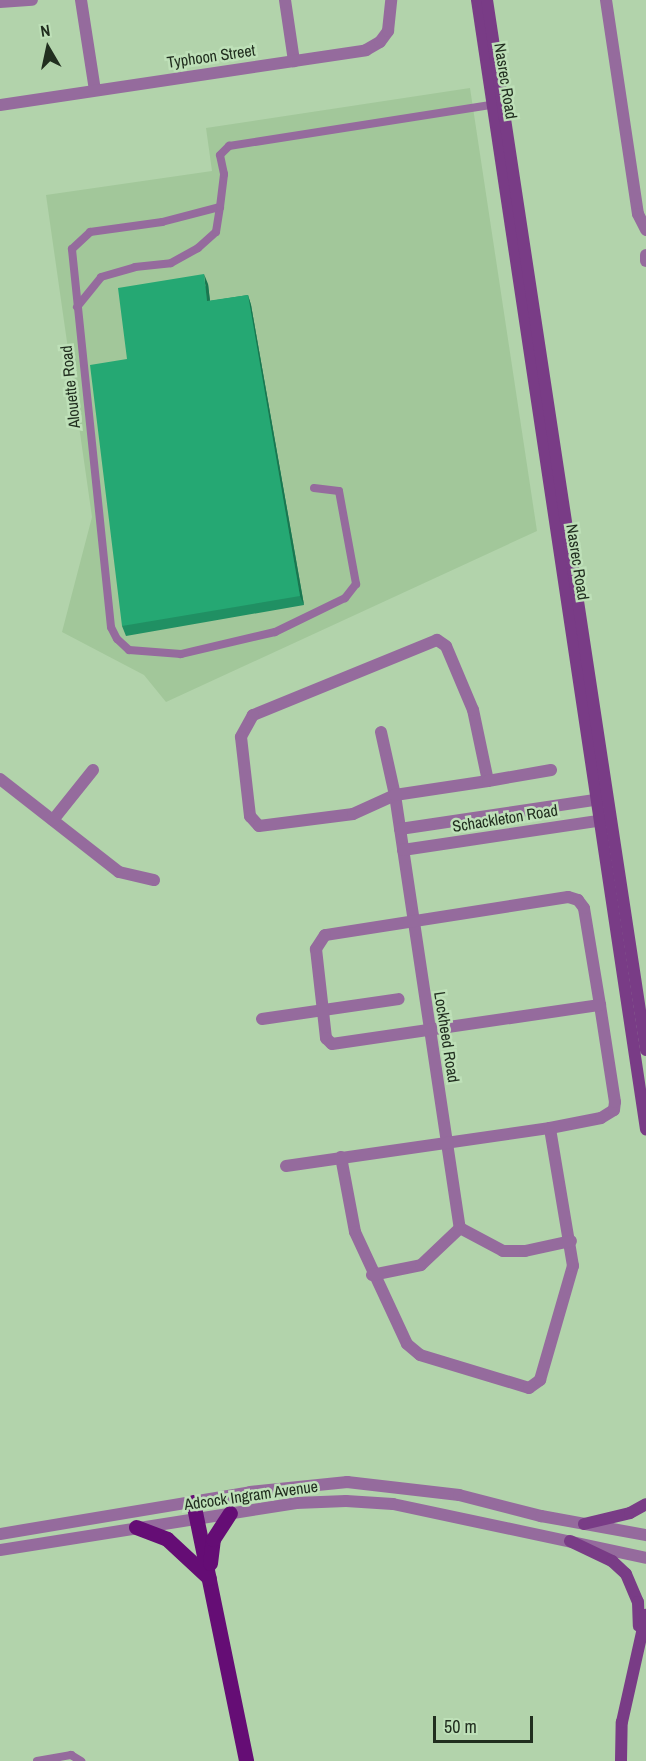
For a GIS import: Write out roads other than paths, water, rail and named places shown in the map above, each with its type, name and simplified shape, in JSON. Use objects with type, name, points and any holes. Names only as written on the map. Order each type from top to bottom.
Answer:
[{"type":"main road","name":"Nasrec Road","points":[[477,0],[498,104]]},
{"type":"main road","name":"Nasrec Road","points":[[487,0],[498,104],[605,819],[646,1129]]},
{"type":"main road","name":"Nasrec Road","points":[[605,819],[646,1050]]},
{"type":"main road","points":[[193,1502],[246,1761]]},
{"type":"main road","points":[[584,1524],[630,1513],[646,1504]]},
{"type":"main road","points":[[209,1578],[213,1539],[230,1513]]},
{"type":"main road","points":[[136,1527],[167,1539],[209,1578]]},
{"type":"main road","points":[[570,1541],[612,1561],[626,1574],[638,1602],[639,1645]]},
{"type":"main road","points":[[621,1761],[622,1722],[646,1615]]},
{"type":"street","points":[[0,2],[32,0]]},
{"type":"street","points":[[81,0],[95,90]]},
{"type":"street","points":[[285,0],[294,61]]},
{"type":"street","name":"Typhoon Street","points":[[0,105],[359,52],[380,42],[390,25],[391,0]]},
{"type":"street","points":[[606,0],[638,214],[646,230]]},
{"type":"street","points":[[646,255],[646,261]]},
{"type":"street","points":[[488,781],[473,710],[446,645],[437,640],[247,720],[241,737],[250,816],[255,825],[353,814],[395,795],[488,781],[551,770]]},
{"type":"street","name":"Lockheed Road","points":[[381,732],[395,795],[460,1228]]},
{"type":"street","points":[[53,820],[93,770]]},
{"type":"street","points":[[0,779],[119,872],[154,880]]},
{"type":"street","name":"Schackleton Road","points":[[400,829],[602,799]]},
{"type":"street","points":[[500,813],[503,835]]},
{"type":"street","name":"Schackleton Road","points":[[403,850],[605,819]]},
{"type":"street","points":[[286,1166],[447,1140],[550,1128],[601,1118],[614,1110],[600,1005],[584,908],[578,900],[568,897],[330,933],[320,939],[316,949],[326,1038],[332,1044],[429,1032],[600,1005]]},
{"type":"street","points":[[262,1019],[399,999]]},
{"type":"street","points":[[340,1157],[355,1232],[372,1275],[413,1350],[529,1388],[540,1380],[573,1266],[571,1241],[550,1128]]},
{"type":"street","points":[[372,1275],[422,1265],[460,1228],[503,1251],[525,1251],[571,1241]]},
{"type":"street","name":"Adcock Ingram Avenue","points":[[0,1534],[294,1485],[357,1482],[459,1495],[584,1524],[646,1535]]},
{"type":"street","name":"Adcock Ingram Avenue","points":[[0,1550],[296,1503],[393,1504],[646,1558]]},
{"type":"lane","points":[[76,308],[89,287],[101,277],[135,267],[171,263],[198,248],[216,232],[224,174],[220,155],[229,146],[498,104]]},
{"type":"lane","name":"Alouette Road","points":[[220,207],[162,222],[90,232],[72,249],[76,308],[111,627],[129,650],[181,654],[275,632],[345,598],[356,584],[339,491],[314,488]]},
{"type":"lane","points":[[37,1761],[71,1755],[81,1761]]}]
